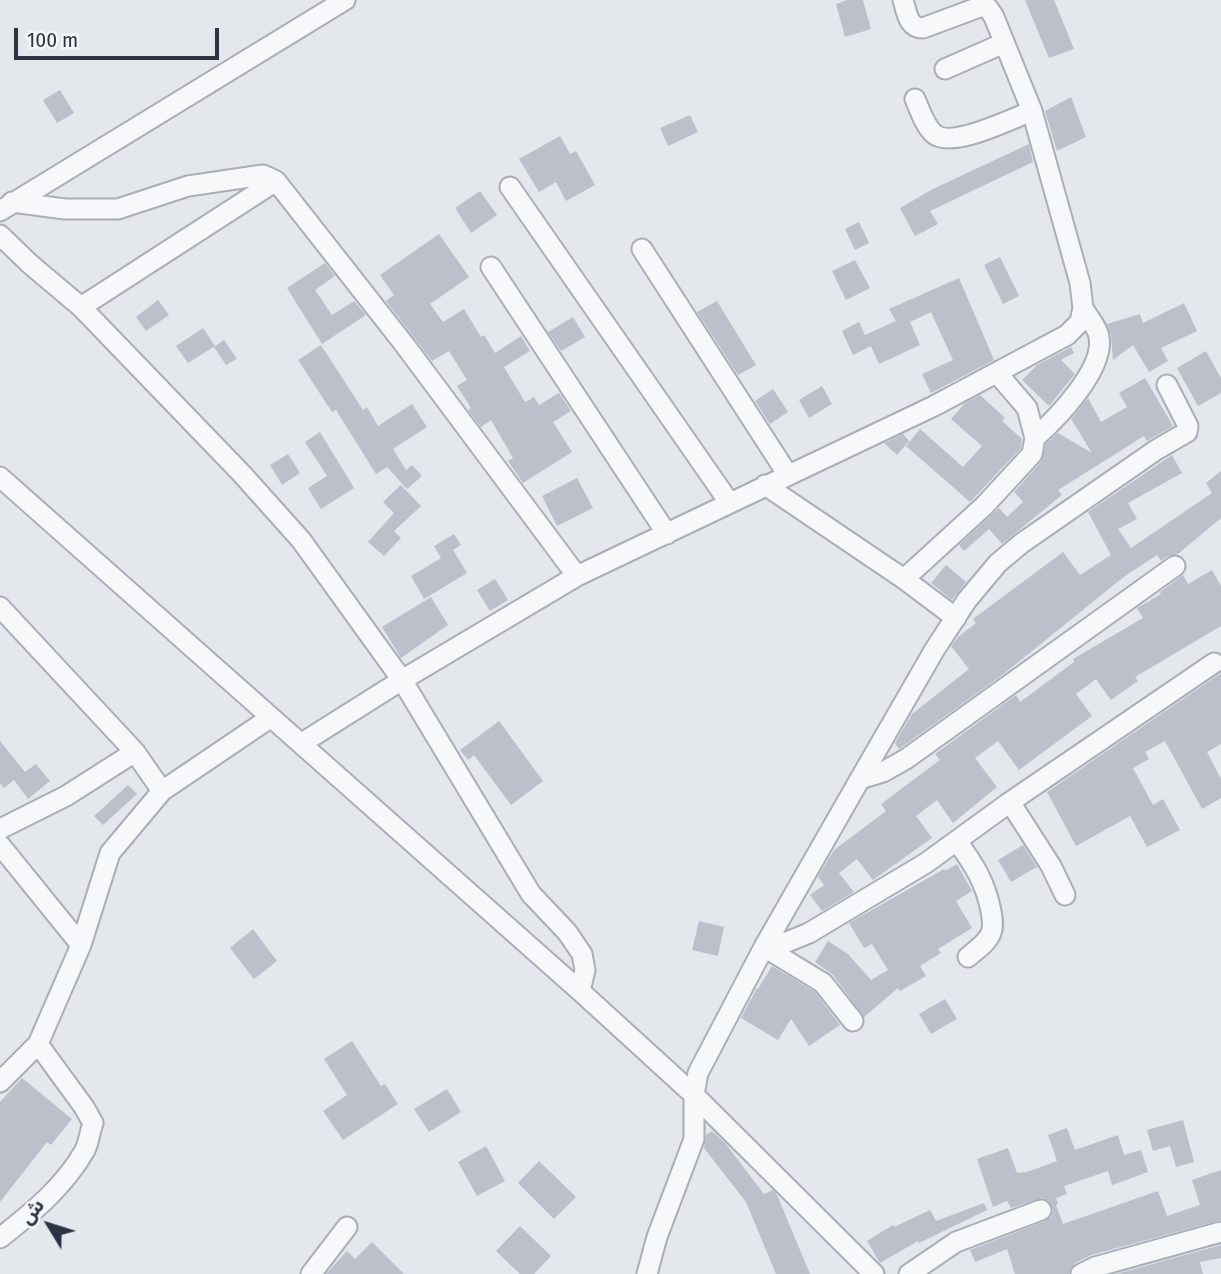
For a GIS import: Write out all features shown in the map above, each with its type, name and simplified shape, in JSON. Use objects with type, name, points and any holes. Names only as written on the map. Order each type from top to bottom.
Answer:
[{"type":"street","points":[[6,206],[345,0]]},
{"type":"street","points":[[302,743],[577,576],[934,406],[1067,335],[1080,322],[1083,308],[1080,283],[1032,111],[988,8],[982,6],[923,28],[916,28],[911,24],[903,0]]},
{"type":"street","points":[[945,69],[1004,43]]},
{"type":"street","points":[[915,99],[927,125],[935,135],[945,139],[959,138],[1032,111]]},
{"type":"street","points":[[6,206],[118,209],[188,186],[263,175],[276,181],[404,344],[577,576]]},
{"type":"street","points":[[81,307],[276,181]]},
{"type":"street","points":[[510,187],[729,502]]},
{"type":"street","points":[[0,235],[81,307],[242,474],[301,540],[402,680],[531,894],[568,932],[582,954],[585,970],[580,991]]},
{"type":"street","points":[[642,249],[788,475]]},
{"type":"street","points":[[491,267],[667,534]]},
{"type":"street","points":[[1035,438],[1052,422],[1091,372],[1099,353],[1100,335],[1083,308]]},
{"type":"street","points":[[904,579],[984,506],[1032,454],[1035,438],[1027,408],[997,373]]},
{"type":"street","points":[[647,1274],[657,1237],[694,1139],[694,1095],[698,1073],[765,945],[860,779],[956,618],[998,563],[1022,543],[1156,450],[1187,432],[1188,426],[1167,385]]},
{"type":"street","points":[[0,477],[580,991],[694,1095],[874,1274]]},
{"type":"street","points":[[765,485],[904,579],[956,618]]},
{"type":"street","points":[[860,779],[883,772],[906,759],[1175,566]]},
{"type":"street","points":[[0,607],[135,752],[162,791]]},
{"type":"street","points":[[765,945],[787,942],[809,933],[926,863],[1010,802],[1214,663]]},
{"type":"street","points":[[0,1082],[38,1044],[81,945],[110,853],[162,791],[270,718]]},
{"type":"street","points":[[0,829],[66,796],[135,752]]},
{"type":"street","points":[[1010,802],[1051,866],[1065,895]]},
{"type":"street","points":[[957,841],[980,874],[988,894],[993,925],[984,944],[968,957]]},
{"type":"street","points":[[0,845],[81,945]]},
{"type":"street","points":[[765,945],[823,983],[853,1021]]},
{"type":"street","points":[[0,1238],[38,1208],[62,1182],[86,1148],[93,1123],[85,1107],[38,1044]]},
{"type":"street","points":[[909,1274],[956,1242],[1041,1210]]},
{"type":"street","points":[[311,1274],[347,1227]]},
{"type":"street","points":[[1081,1274],[1095,1267],[1221,1232]]},
{"type":"building","points":[[847,0],[863,0],[871,29],[845,37],[836,4]]},
{"type":"building","points":[[1025,0],[1054,0],[1074,49],[1049,58]]},
{"type":"building","points":[[60,90],[74,113],[57,123],[43,100]]},
{"type":"building","points":[[1071,97],[1086,137],[1057,151],[1045,111]]},
{"type":"building","points":[[690,115],[698,132],[668,146],[660,128]]},
{"type":"building","points":[[560,136],[570,154],[576,151],[595,185],[566,201],[556,182],[539,192],[519,159]]},
{"type":"building","points":[[1029,144],[1033,162],[930,211],[938,224],[915,236],[900,208],[933,189]]},
{"type":"building","points":[[480,191],[497,215],[471,233],[455,208]]},
{"type":"building","points":[[859,222],[869,243],[855,250],[845,229]]},
{"type":"building","points":[[439,234],[469,277],[430,304],[443,322],[464,309],[481,337],[484,335],[495,353],[521,336],[530,351],[504,367],[525,402],[534,397],[539,405],[559,393],[571,411],[553,422],[572,452],[523,483],[508,461],[513,458],[491,420],[481,427],[468,410],[471,408],[457,386],[467,380],[449,351],[432,361],[386,301],[394,295],[380,275]]},
{"type":"building","points":[[1000,257],[1019,296],[1003,304],[984,265]]},
{"type":"building","points":[[855,260],[870,288],[846,300],[832,271]]},
{"type":"building","points":[[325,263],[335,276],[315,290],[332,315],[354,301],[366,315],[322,344],[287,288]]},
{"type":"building","points":[[959,278],[994,360],[931,393],[922,374],[953,360],[931,312],[910,322],[920,345],[879,364],[871,346],[853,355],[842,331],[859,322],[865,335],[896,321],[889,309]]},
{"type":"building","points":[[158,300],[169,315],[146,331],[136,317]]},
{"type":"building","points":[[717,301],[756,365],[738,375],[697,312]]},
{"type":"building","points":[[1184,303],[1197,331],[1161,348],[1168,361],[1149,372],[1133,345],[1113,360],[1111,335],[1107,324],[1140,314],[1143,323]]},
{"type":"building","points":[[573,317],[585,337],[561,351],[548,332]]},
{"type":"building","points":[[203,328],[215,346],[188,363],[176,346]]},
{"type":"building","points":[[224,340],[237,359],[226,365],[214,347]]},
{"type":"building","points":[[321,345],[363,410],[367,407],[378,426],[412,404],[427,427],[393,449],[406,470],[412,465],[422,476],[407,489],[387,467],[376,474],[336,410],[332,412],[298,360]]},
{"type":"building","points":[[1071,347],[1074,353],[1061,360],[1075,374],[1049,406],[1022,380],[1037,365]]},
{"type":"building","points":[[1206,351],[1221,378],[1221,393],[1198,406],[1177,368]]},
{"type":"building","points":[[1145,378],[1173,426],[1147,441],[1144,436],[1058,490],[1062,495],[1002,544],[989,529],[964,551],[959,545],[999,508],[1007,517],[1023,502],[1014,492],[1041,462],[1046,444],[1058,433],[1092,453],[1071,419],[1088,398],[1101,422],[1127,407],[1119,393]]},
{"type":"building","points":[[822,386],[832,404],[809,418],[799,400]]},
{"type":"building","points":[[773,389],[788,412],[770,424],[755,401]]},
{"type":"building","points":[[980,395],[1005,418],[1002,421],[1022,439],[1021,448],[970,502],[906,446],[920,429],[963,467],[982,446],[951,419],[965,403]]},
{"type":"building","points":[[320,432],[354,488],[321,509],[308,488],[327,476],[305,442]]},
{"type":"building","points":[[903,434],[909,441],[897,455],[884,443]]},
{"type":"building","points":[[288,454],[300,473],[282,485],[270,465]]},
{"type":"building","points":[[1172,455],[1182,473],[1128,503],[1137,519],[1118,529],[1131,548],[1212,493],[1206,483],[1221,471],[1221,518],[1178,554],[1161,561],[1157,555],[1125,576],[1001,676],[899,749],[895,743],[912,714],[969,669],[951,646],[976,623],[973,619],[1063,552],[1080,575],[1111,555],[1088,512]]},
{"type":"building","points":[[577,478],[593,508],[557,526],[542,496]]},
{"type":"building","points":[[401,485],[421,506],[394,531],[401,538],[384,556],[368,542],[394,513],[383,502]]},
{"type":"building","points":[[454,534],[461,545],[453,550],[467,573],[424,599],[411,576],[441,558],[434,546]]},
{"type":"building","points":[[946,565],[966,582],[952,600],[931,583]]},
{"type":"building","points":[[1212,570],[1221,586],[1221,626],[1135,677],[1138,681],[1111,700],[1096,679],[1076,694],[1092,716],[1019,770],[998,741],[975,758],[997,787],[953,823],[937,800],[916,816],[932,838],[873,880],[857,859],[839,873],[854,892],[822,911],[810,895],[824,885],[818,877],[834,850],[886,811],[881,804],[940,760],[935,754],[1016,695],[1020,702],[1074,662],[1073,659],[1143,618],[1137,608],[1161,594],[1160,592],[1183,575],[1188,584]]},
{"type":"building","points":[[495,579],[508,600],[490,611],[477,590]]},
{"type":"building","points":[[431,597],[448,625],[401,658],[382,627]]},
{"type":"building","points":[[1221,673],[1221,744],[1207,752],[1221,779],[1221,798],[1202,809],[1165,741],[1145,752],[1149,759],[1133,768],[1153,805],[1163,799],[1180,830],[1147,847],[1130,816],[1076,846],[1047,792]]},
{"type":"building","points":[[499,721],[543,781],[511,805],[474,755],[468,760],[460,750]]},
{"type":"building","points":[[0,741],[25,772],[36,764],[50,781],[28,799],[14,780],[4,788],[0,783]]},
{"type":"building","points":[[128,785],[137,794],[103,825],[94,816]]},
{"type":"building","points":[[1023,845],[1037,867],[1011,882],[998,860]]},
{"type":"building","points":[[957,864],[972,891],[956,901],[972,928],[938,949],[941,953],[920,966],[926,976],[900,991],[898,988],[864,1017],[833,975],[815,962],[828,941],[848,954],[871,980],[888,970],[872,944],[864,948],[849,923]]},
{"type":"building","points":[[699,921],[724,927],[718,956],[692,950]]},
{"type":"building","points":[[253,929],[277,961],[254,979],[230,948]]},
{"type":"building","points":[[772,966],[815,992],[840,1025],[809,1046],[791,1019],[778,1040],[741,1018]]},
{"type":"building","points":[[945,999],[957,1019],[931,1034],[919,1014]]},
{"type":"building","points":[[352,1041],[381,1086],[385,1084],[398,1104],[343,1140],[323,1111],[347,1095],[324,1059]]},
{"type":"building","points":[[22,1078],[72,1119],[51,1145],[47,1142],[0,1202],[0,1102]]},
{"type":"building","points":[[447,1089],[461,1112],[429,1132],[414,1109]]},
{"type":"building","points":[[1183,1120],[1194,1162],[1176,1167],[1170,1146],[1153,1151],[1147,1130]]},
{"type":"building","points":[[1067,1128],[1075,1150],[1118,1135],[1124,1155],[1141,1150],[1148,1172],[1112,1185],[1108,1171],[1064,1186],[1067,1194],[1056,1198],[1063,1224],[1158,1191],[1167,1216],[1200,1205],[1192,1180],[1221,1170],[1221,1220],[1091,1255],[1075,1263],[1069,1274],[1015,1274],[1007,1249],[975,1262],[970,1250],[1045,1221],[1051,1217],[1053,1211],[1049,1201],[1042,1198],[1011,1208],[1007,1201],[993,1207],[977,1159],[1008,1148],[1017,1173],[1027,1172],[1057,1161],[1048,1135]]},
{"type":"building","points":[[712,1131],[725,1143],[764,1194],[773,1190],[777,1195],[810,1274],[776,1274],[746,1202],[704,1148],[706,1135]]},
{"type":"building","points":[[486,1146],[505,1181],[477,1196],[458,1162]]},
{"type":"building","points":[[539,1161],[576,1197],[554,1219],[518,1183]]},
{"type":"building","points":[[984,1203],[987,1210],[919,1243],[918,1241],[880,1263],[867,1241],[893,1225],[894,1227],[930,1210],[936,1221]]},
{"type":"building","points":[[520,1226],[551,1256],[534,1274],[520,1274],[496,1251]]},
{"type":"building","points":[[372,1242],[404,1274],[326,1274],[347,1251],[355,1259]]},
{"type":"building","points":[[1221,1245],[1221,1258],[1200,1262],[1203,1274],[1116,1274]]}]
